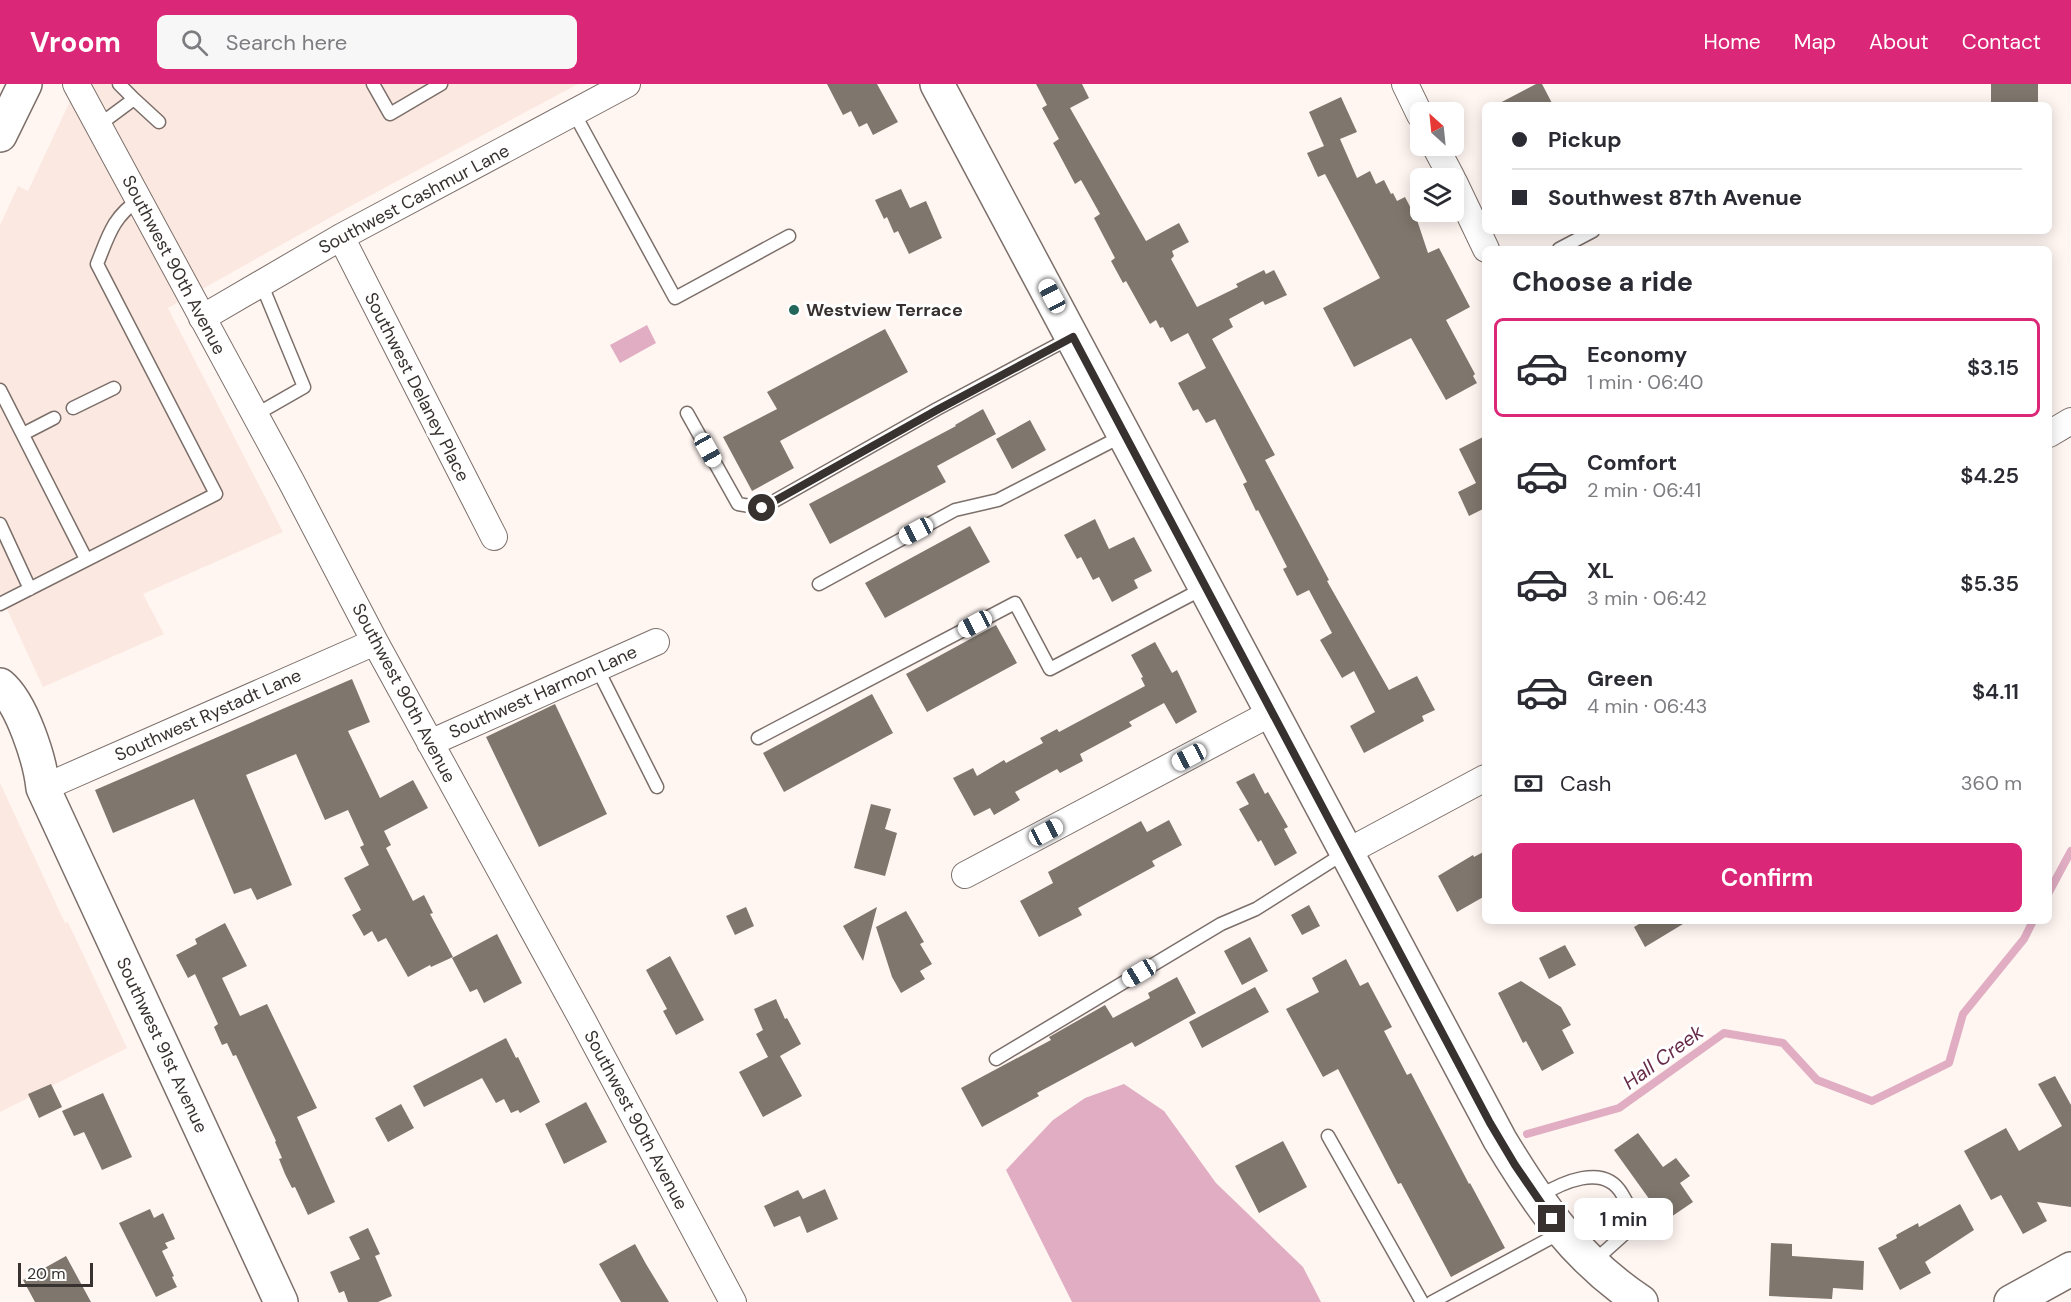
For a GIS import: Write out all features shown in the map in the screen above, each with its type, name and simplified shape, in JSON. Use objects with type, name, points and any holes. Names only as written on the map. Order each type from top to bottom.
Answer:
[{"type":"street","points":[[0,135],[25,84]]},
{"type":"street","name":"Southwest 90th Avenue","points":[[76,84],[733,1302]]},
{"type":"street","name":"Southwest Cashmur Lane","points":[[202,318],[341,237],[627,84]]},
{"type":"street","points":[[937,84],[1500,1140],[1562,1232],[1610,1281],[1641,1302]]},
{"type":"street","points":[[1405,84],[1414,102]]},
{"type":"street","points":[[1464,203],[1485,246]]},
{"type":"street","name":"Southwest Delaney Place","points":[[341,237],[494,537]]},
{"type":"street","points":[[2052,432],[2071,421]]},
{"type":"street","name":"Southwest Rystadt Lane","points":[[43,788],[375,642]]},
{"type":"street","name":"Southwest Harmon Lane","points":[[430,743],[656,642]]},
{"type":"street","name":"Southwest 91st Avenue","points":[[0,685],[6,689],[25,726],[41,767],[43,788],[281,1302]]},
{"type":"street","points":[[965,875],[1273,712]]},
{"type":"street","name":"Southwest 91st Avenue","points":[[0,720],[28,773],[43,788]]},
{"type":"street","points":[[1347,852],[1482,779]]},
{"type":"street","points":[[2011,1302],[2069,1274]]},
{"type":"lane","points":[[119,84],[159,122]]},
{"type":"lane","points":[[373,84],[390,114],[441,84]]},
{"type":"lane","points":[[99,124],[134,99]]},
{"type":"lane","points":[[574,113],[675,298],[789,236]]},
{"type":"lane","points":[[0,604],[216,494],[97,264],[112,225],[127,207],[139,200]]},
{"type":"lane","points":[[1565,246],[1587,234]]},
{"type":"lane","points":[[255,415],[304,387],[261,283]]},
{"type":"lane","points":[[687,413],[738,504],[762,508],[1073,337]]},
{"type":"lane","points":[[73,408],[114,387]]},
{"type":"lane","points":[[0,390],[86,559]]},
{"type":"lane","points":[[23,434],[54,418]]},
{"type":"lane","points":[[819,584],[955,510],[998,500],[1125,434]]},
{"type":"lane","points":[[0,524],[30,589]]},
{"type":"lane","points":[[759,738],[1015,603],[1050,669],[1206,587]]},
{"type":"lane","points":[[597,668],[657,787]]},
{"type":"lane","points":[[996,1059],[1221,924],[1256,909],[1347,852]]},
{"type":"lane","points":[[1328,1136],[1422,1302]]},
{"type":"lane","points":[[1537,1198],[1555,1187],[1577,1179],[1603,1178],[1619,1189],[1632,1211],[1630,1229],[1591,1264]]},
{"type":"lane","points":[[1432,1302],[1562,1232]]},
{"type":"shaded area","points":[[78,84],[578,84],[349,207],[168,308],[283,532],[143,594],[164,634],[43,687],[0,594],[0,225],[18,186],[28,191]]},
{"type":"shaded area","points":[[647,325],[656,343],[620,363],[610,345]]},
{"type":"shaded area","points":[[0,783],[65,923],[68,922],[127,1048],[0,1112]]},
{"type":"shaded area","points":[[1124,1084],[1164,1111],[1216,1183],[1303,1267],[1321,1302],[1072,1302],[1006,1170],[1053,1120],[1085,1098]]},
{"type":"building","points":[[827,84],[877,84],[898,122],[873,135],[867,123],[859,127],[851,111],[843,115]]},
{"type":"building","points":[[1036,84],[1082,84],[1089,98],[1070,108],[1146,241],[1179,223],[1189,242],[1172,251],[1174,256],[1171,259],[1197,307],[1238,287],[1236,284],[1264,270],[1266,274],[1274,270],[1287,295],[1265,305],[1263,301],[1229,319],[1233,327],[1212,339],[1275,455],[1265,460],[1329,580],[1327,581],[1389,690],[1417,676],[1435,710],[1422,716],[1424,721],[1364,753],[1350,726],[1375,712],[1354,671],[1342,678],[1320,640],[1332,633],[1309,590],[1297,596],[1283,569],[1287,567],[1258,510],[1256,511],[1243,484],[1247,482],[1215,419],[1206,423],[1198,409],[1193,411],[1178,383],[1206,368],[1188,333],[1171,342],[1163,327],[1160,328],[1156,320],[1150,324],[1126,281],[1123,283],[1111,261],[1115,258],[1094,218],[1100,214],[1081,180],[1075,184],[1053,143],[1059,139],[1042,108],[1047,105]]},
{"type":"building","points":[[1536,84],[1542,84],[1551,102],[1502,102]]},
{"type":"building","points":[[1991,84],[2038,84],[2038,102],[1991,102]]},
{"type":"building","points":[[1341,97],[1357,132],[1340,139],[1357,178],[1370,171],[1376,184],[1384,180],[1397,201],[1405,197],[1410,207],[1410,222],[1418,222],[1428,253],[1439,248],[1470,307],[1446,320],[1475,374],[1473,376],[1477,383],[1446,400],[1411,338],[1354,367],[1323,308],[1380,278],[1325,174],[1318,177],[1307,153],[1324,146],[1309,112]]},
{"type":"building","points":[[901,189],[910,208],[926,201],[942,238],[909,254],[898,231],[894,233],[887,217],[884,219],[875,200]]},
{"type":"building","points":[[885,329],[908,372],[780,441],[794,468],[752,491],[723,437],[777,409],[767,392]]},
{"type":"building","points":[[983,409],[996,434],[937,466],[946,482],[830,544],[809,504],[956,426]]},
{"type":"building","points":[[1030,420],[1046,450],[1012,469],[996,439]]},
{"type":"building","points":[[1482,438],[1482,510],[1469,516],[1458,492],[1476,483],[1459,449]]},
{"type":"building","points":[[1095,519],[1109,549],[1134,537],[1152,571],[1134,580],[1138,588],[1112,602],[1099,577],[1093,580],[1081,557],[1077,559],[1064,535]]},
{"type":"building","points":[[970,526],[990,562],[885,618],[865,583]]},
{"type":"building","points":[[996,625],[1017,663],[927,712],[906,674]]},
{"type":"building","points":[[1155,642],[1172,673],[1177,670],[1197,712],[1176,724],[1164,703],[1129,722],[1132,726],[1080,754],[1083,761],[1060,773],[1057,769],[1015,792],[1020,800],[994,815],[990,808],[974,816],[953,778],[973,768],[977,776],[1004,760],[1006,763],[1043,743],[1040,738],[1057,729],[1059,732],[1145,686],[1141,678],[1143,677],[1131,655]]},
{"type":"building","points":[[352,679],[370,722],[348,731],[380,798],[413,780],[428,808],[384,831],[391,845],[386,848],[413,901],[424,895],[433,913],[430,914],[453,957],[431,967],[430,965],[408,977],[386,938],[378,942],[372,931],[364,936],[352,915],[361,910],[344,878],[369,865],[360,847],[364,845],[348,810],[325,820],[296,754],[246,775],[292,885],[257,900],[251,888],[234,894],[194,799],[113,833],[95,790]]},
{"type":"building","points":[[872,694],[893,733],[784,792],[763,753]]},
{"type":"building","points":[[555,704],[607,814],[539,847],[486,737]]},
{"type":"building","points":[[1254,773],[1265,794],[1268,792],[1288,827],[1284,829],[1297,853],[1275,866],[1261,840],[1258,842],[1239,809],[1249,804],[1236,782]]},
{"type":"building","points":[[871,804],[891,809],[885,829],[897,833],[885,876],[854,868]]},
{"type":"building","points":[[1169,820],[1182,845],[1152,861],[1155,866],[1078,908],[1082,915],[1039,937],[1020,901],[1053,883],[1048,872],[1141,821],[1147,832]]},
{"type":"building","points":[[1482,853],[1482,898],[1457,912],[1438,876],[1473,855],[1474,857]]},
{"type":"building","points":[[1309,905],[1320,926],[1302,935],[1291,915]]},
{"type":"building","points":[[746,907],[754,926],[735,935],[726,916]]},
{"type":"building","points":[[877,907],[863,961],[843,926]]},
{"type":"building","points":[[906,911],[924,942],[920,944],[932,964],[920,971],[925,979],[901,993],[892,977],[876,927]]},
{"type":"building","points":[[225,923],[247,966],[222,978],[240,1016],[267,1004],[317,1108],[297,1117],[335,1202],[308,1215],[295,1187],[292,1188],[285,1174],[279,1159],[282,1158],[276,1141],[236,1055],[233,1056],[227,1043],[222,1045],[214,1027],[218,1024],[195,974],[188,978],[176,955],[197,944],[195,939]]},
{"type":"building","points":[[1639,924],[1683,924],[1645,947],[1634,927]]},
{"type":"building","points":[[497,934],[522,983],[484,1003],[477,989],[470,992],[452,958]]},
{"type":"building","points":[[1250,937],[1268,971],[1242,985],[1224,951]]},
{"type":"building","points":[[1565,945],[1576,965],[1549,979],[1539,958]]},
{"type":"building","points":[[670,956],[704,1020],[676,1035],[663,1011],[667,1009],[646,970]]},
{"type":"building","points":[[1346,959],[1360,986],[1368,982],[1392,1027],[1384,1031],[1407,1075],[1411,1073],[1505,1248],[1451,1277],[1401,1183],[1398,1184],[1338,1069],[1323,1077],[1286,1009],[1319,992],[1312,978]]},
{"type":"building","points":[[1177,977],[1196,1013],[1135,1047],[1132,1042],[1037,1093],[1039,1096],[982,1127],[961,1088],[1051,1040],[1049,1037],[1105,1005],[1113,1018],[1150,998],[1148,993]]},
{"type":"building","points":[[1521,981],[1561,1007],[1571,1025],[1562,1030],[1574,1053],[1542,1071],[1526,1041],[1523,1043],[1498,993]]},
{"type":"building","points":[[1255,987],[1269,1012],[1202,1048],[1189,1022]]},
{"type":"building","points":[[776,999],[785,1019],[787,1018],[801,1044],[780,1056],[802,1096],[763,1117],[739,1072],[768,1057],[756,1034],[763,1030],[754,1009]]},
{"type":"building","points":[[506,1038],[540,1102],[520,1113],[518,1110],[511,1113],[504,1099],[496,1103],[482,1078],[424,1107],[413,1086]]},
{"type":"building","points":[[2055,1076],[2071,1105],[2071,1207],[2037,1202],[2047,1221],[2023,1234],[2001,1195],[1991,1200],[1964,1151],[2006,1128],[2019,1151],[2062,1126],[2038,1084]]},
{"type":"building","points":[[51,1084],[62,1107],[39,1118],[28,1094]]},
{"type":"building","points":[[103,1093],[132,1157],[102,1170],[84,1132],[74,1136],[62,1111]]},
{"type":"building","points":[[586,1102],[607,1142],[564,1164],[545,1124]]},
{"type":"building","points":[[401,1104],[414,1128],[388,1142],[375,1118]]},
{"type":"building","points":[[1638,1133],[1663,1167],[1676,1158],[1690,1176],[1680,1183],[1693,1202],[1665,1221],[1614,1150]]},
{"type":"building","points":[[1283,1141],[1307,1187],[1259,1213],[1235,1166]]},
{"type":"building","points":[[825,1189],[838,1219],[807,1233],[800,1216],[774,1227],[764,1206],[798,1190],[803,1199]]},
{"type":"building","points":[[1960,1204],[1974,1230],[1925,1262],[1931,1273],[1900,1290],[1878,1248],[1918,1223],[1919,1227]]},
{"type":"building","points":[[150,1209],[154,1218],[163,1213],[175,1239],[165,1243],[168,1248],[162,1251],[177,1287],[156,1297],[119,1223]]},
{"type":"building","points":[[368,1228],[380,1254],[375,1256],[392,1296],[378,1302],[348,1302],[344,1291],[339,1293],[330,1272],[360,1259],[349,1237]]},
{"type":"building","points":[[1771,1243],[1792,1244],[1792,1256],[1864,1261],[1863,1290],[1833,1288],[1832,1299],[1769,1296]]},
{"type":"building","points":[[635,1244],[669,1302],[621,1302],[599,1264]]},
{"type":"building","points":[[66,1256],[91,1302],[35,1302],[23,1280]]},
{"type":"waterway","name":"Hall Creek","points":[[2052,886],[2071,851]]},
{"type":"waterway","name":"Hall Creek","points":[[1527,1134],[1619,1108],[1724,1033],[1783,1043],[1817,1080],[1872,1101],[1949,1063],[1963,1014],[2024,939],[2032,924]]},
{"type":"place","name":"Westview Terrace","points":[[794,310]]},
{"type":"route","points":[[762,508],[1073,337],[1490,1123],[1552,1219]]}]
